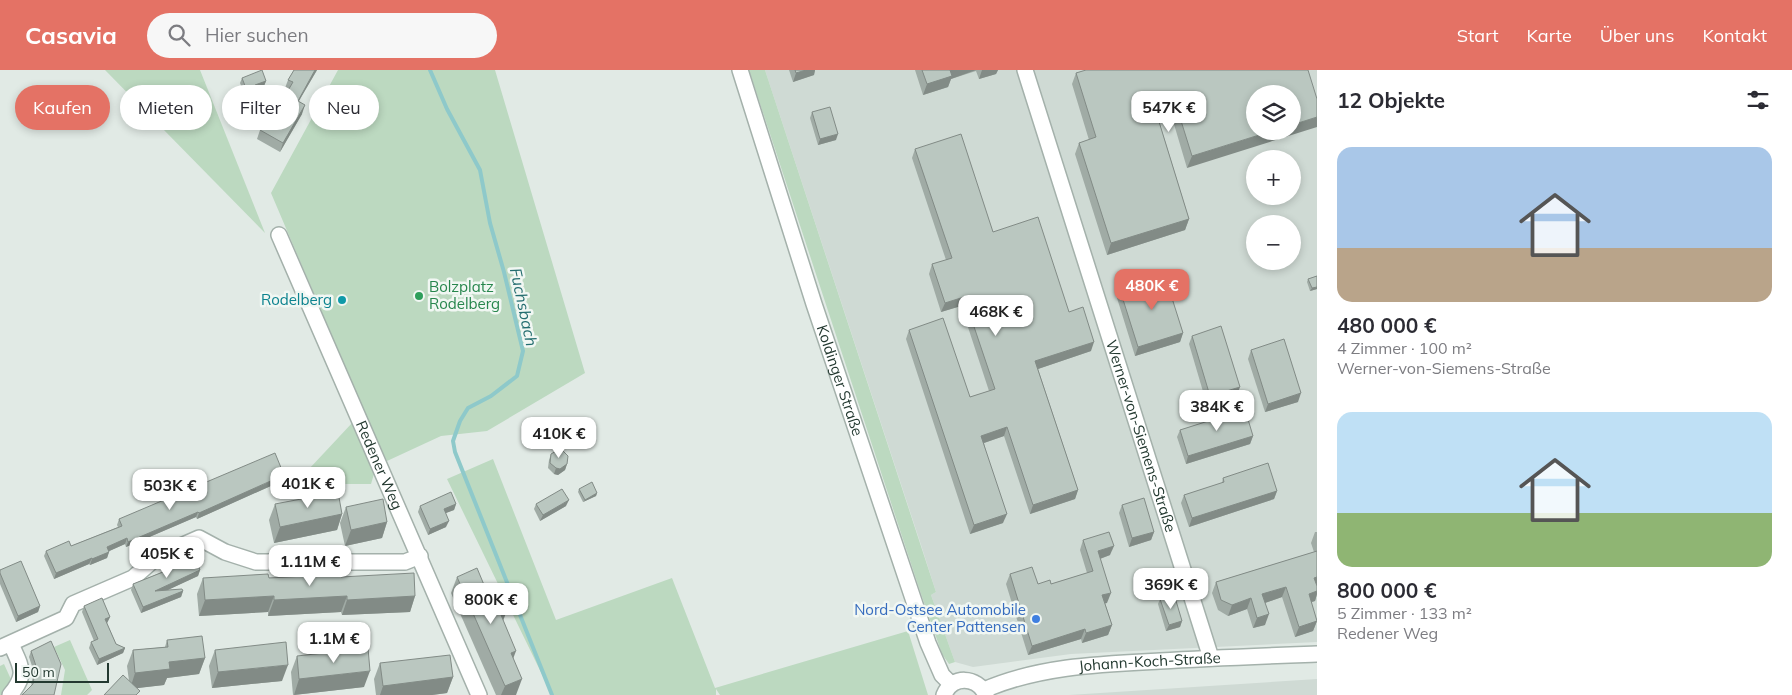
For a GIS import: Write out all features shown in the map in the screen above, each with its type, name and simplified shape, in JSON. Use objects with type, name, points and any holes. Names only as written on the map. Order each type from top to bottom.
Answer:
[{"type":"street","name":"Koldinger Straße","points":[[740,70],[814,304],[934,660],[948,690],[960,680],[969,680],[978,684],[985,693]]},
{"type":"street","name":"Werner-von-Siemens-Straße","points":[[1025,70],[1211,658]]},
{"type":"street","name":"Redener Weg","points":[[280,235],[479,695]]},
{"type":"street","points":[[10,695],[19,684],[22,669],[5,646],[66,618],[73,604],[133,578],[158,556],[199,538],[225,552],[256,562],[405,562],[420,556]]},
{"type":"street","name":"Johann-Koch-Straße","points":[[985,693],[1001,683],[1030,674],[1098,664],[1317,654]]},
{"type":"shaded area","points":[[765,70],[1317,70],[1317,642],[1071,654],[973,667],[955,662],[931,595],[936,592]]},
{"type":"shaded area","points":[[1317,679],[1317,695],[1069,695]]},
{"type":"green space","points":[[105,70],[200,70],[206,85],[120,85]]},
{"type":"green space","points":[[338,70],[495,70],[585,373],[487,431],[441,436],[387,461],[361,410],[348,374],[271,193],[309,123],[309,130],[379,130],[379,85],[330,85]]},
{"type":"green space","points":[[749,70],[765,70],[936,592],[931,595],[955,662],[949,664],[942,654],[920,591]]},
{"type":"green space","points":[[212,100],[222,125],[222,130],[224,130],[265,233],[164,130],[212,130]]},
{"type":"green space","points":[[353,422],[374,474],[371,484],[295,484]]},
{"type":"green space","points":[[493,459],[556,620],[672,578],[715,688],[908,631],[928,695],[720,695],[716,689],[716,695],[552,695],[447,479]]},
{"type":"green space","points":[[70,640],[92,690],[87,695],[61,695],[65,670],[54,647]]},
{"type":"green space","points":[[4,664],[14,686],[6,695],[0,695],[0,666]]},
{"type":"building","points":[[262,70],[266,81],[255,85],[245,85],[242,78]]},
{"type":"building","points":[[294,70],[315,70],[299,99],[299,85],[291,85],[293,82],[288,80]]},
{"type":"building","points":[[795,70],[806,70],[796,73]]},
{"type":"building","points":[[922,70],[950,70],[952,76],[927,84]]},
{"type":"building","points":[[1086,70],[1308,70],[1317,99],[1317,117],[1301,122],[1301,85],[1246,85],[1246,139],[1192,156],[1172,92],[1152,99],[1189,219],[1111,243],[1079,143],[1096,137],[1076,73]]},
{"type":"building","points":[[299,102],[305,105],[299,115]]},
{"type":"building","points":[[830,107],[838,134],[820,139],[812,112]]},
{"type":"building","points":[[260,130],[291,130],[283,143]]},
{"type":"building","points":[[961,134],[993,232],[1038,217],[1069,312],[1083,307],[1094,342],[1035,361],[1078,490],[1033,505],[1007,427],[981,436],[1007,514],[974,525],[909,330],[943,318],[970,397],[995,389],[964,297],[945,303],[932,264],[952,258],[915,149]]},
{"type":"building","points":[[1168,274],[1174,294],[1171,295],[1183,333],[1138,347],[1120,290]]},
{"type":"building","points":[[1317,276],[1317,287],[1312,288],[1308,279]]},
{"type":"building","points":[[1221,326],[1240,387],[1210,396],[1192,336]]},
{"type":"building","points":[[1284,339],[1301,393],[1268,404],[1251,350]]},
{"type":"building","points":[[1244,406],[1253,436],[1188,456],[1180,430],[1224,416],[1223,413]]},
{"type":"building","points":[[562,450],[568,456],[567,464],[560,469],[550,463],[551,454]]},
{"type":"building","points":[[275,453],[284,475],[128,542],[127,538],[107,547],[109,552],[56,573],[46,551],[69,541],[71,546],[122,526],[119,519]]},
{"type":"building","points":[[1268,463],[1277,491],[1192,518],[1184,495],[1224,482],[1223,478]]},
{"type":"building","points":[[592,482],[597,493],[585,500],[579,489]]},
{"type":"building","points":[[562,489],[569,500],[543,515],[536,504]]},
{"type":"building","points":[[338,492],[342,514],[280,527],[275,504]]},
{"type":"building","points":[[451,492],[456,504],[444,509],[449,521],[430,529],[420,506]]},
{"type":"building","points":[[1144,498],[1154,532],[1132,538],[1122,505]]},
{"type":"building","points":[[383,499],[387,522],[351,530],[346,507]]},
{"type":"building","points":[[1109,532],[1114,546],[1098,551],[1111,593],[1102,595],[1112,625],[1086,633],[1085,629],[1032,646],[1010,574],[1032,567],[1038,584],[1050,580],[1051,584],[1093,571],[1083,540]]},
{"type":"building","points":[[190,548],[200,570],[155,591],[182,589],[183,591],[143,607],[133,584],[173,568],[169,558]]},
{"type":"building","points":[[1317,551],[1317,577],[1314,578],[1317,591],[1309,594],[1317,621],[1299,627],[1286,587],[1262,594],[1269,614],[1257,618],[1251,598],[1232,605],[1221,600],[1216,582]]},
{"type":"building","points":[[21,561],[40,606],[18,616],[0,570]]},
{"type":"building","points":[[477,568],[492,604],[500,600],[506,613],[501,615],[516,651],[511,653],[522,679],[505,686],[457,577]]},
{"type":"building","points":[[414,573],[415,596],[347,600],[347,596],[274,600],[274,596],[205,600],[203,578],[268,574],[269,578],[341,574],[341,577]]},
{"type":"building","points":[[1174,594],[1182,621],[1169,625],[1160,599]]},
{"type":"building","points":[[102,598],[110,617],[105,619],[116,644],[125,648],[99,659],[91,642],[98,639],[84,606]]},
{"type":"building","points":[[202,636],[205,658],[169,662],[170,669],[135,673],[133,650],[168,647],[167,640]]},
{"type":"building","points":[[51,641],[61,664],[54,695],[22,695],[33,684],[36,666],[31,651]]},
{"type":"building","points":[[286,642],[288,665],[218,672],[215,650]]},
{"type":"building","points":[[368,648],[370,671],[299,679],[297,656]]},
{"type":"building","points":[[450,655],[453,677],[383,686],[380,663]]},
{"type":"building","points":[[123,675],[140,691],[136,695],[104,695]]},
{"type":"waterway","name":"Fuchsbach","points":[[430,70],[447,109],[480,170],[490,223],[523,351],[517,376],[491,396],[468,408],[460,421],[453,441],[455,452],[552,695]]},
{"type":"place","name":"Bolzplatz Rodelberg","points":[[419,296]]},
{"type":"place","name":"Rodelberg","points":[[342,300]]},
{"type":"place","name":"Nord-Ostsee Automobile Center Pattensen","points":[[1036,619]]}]
